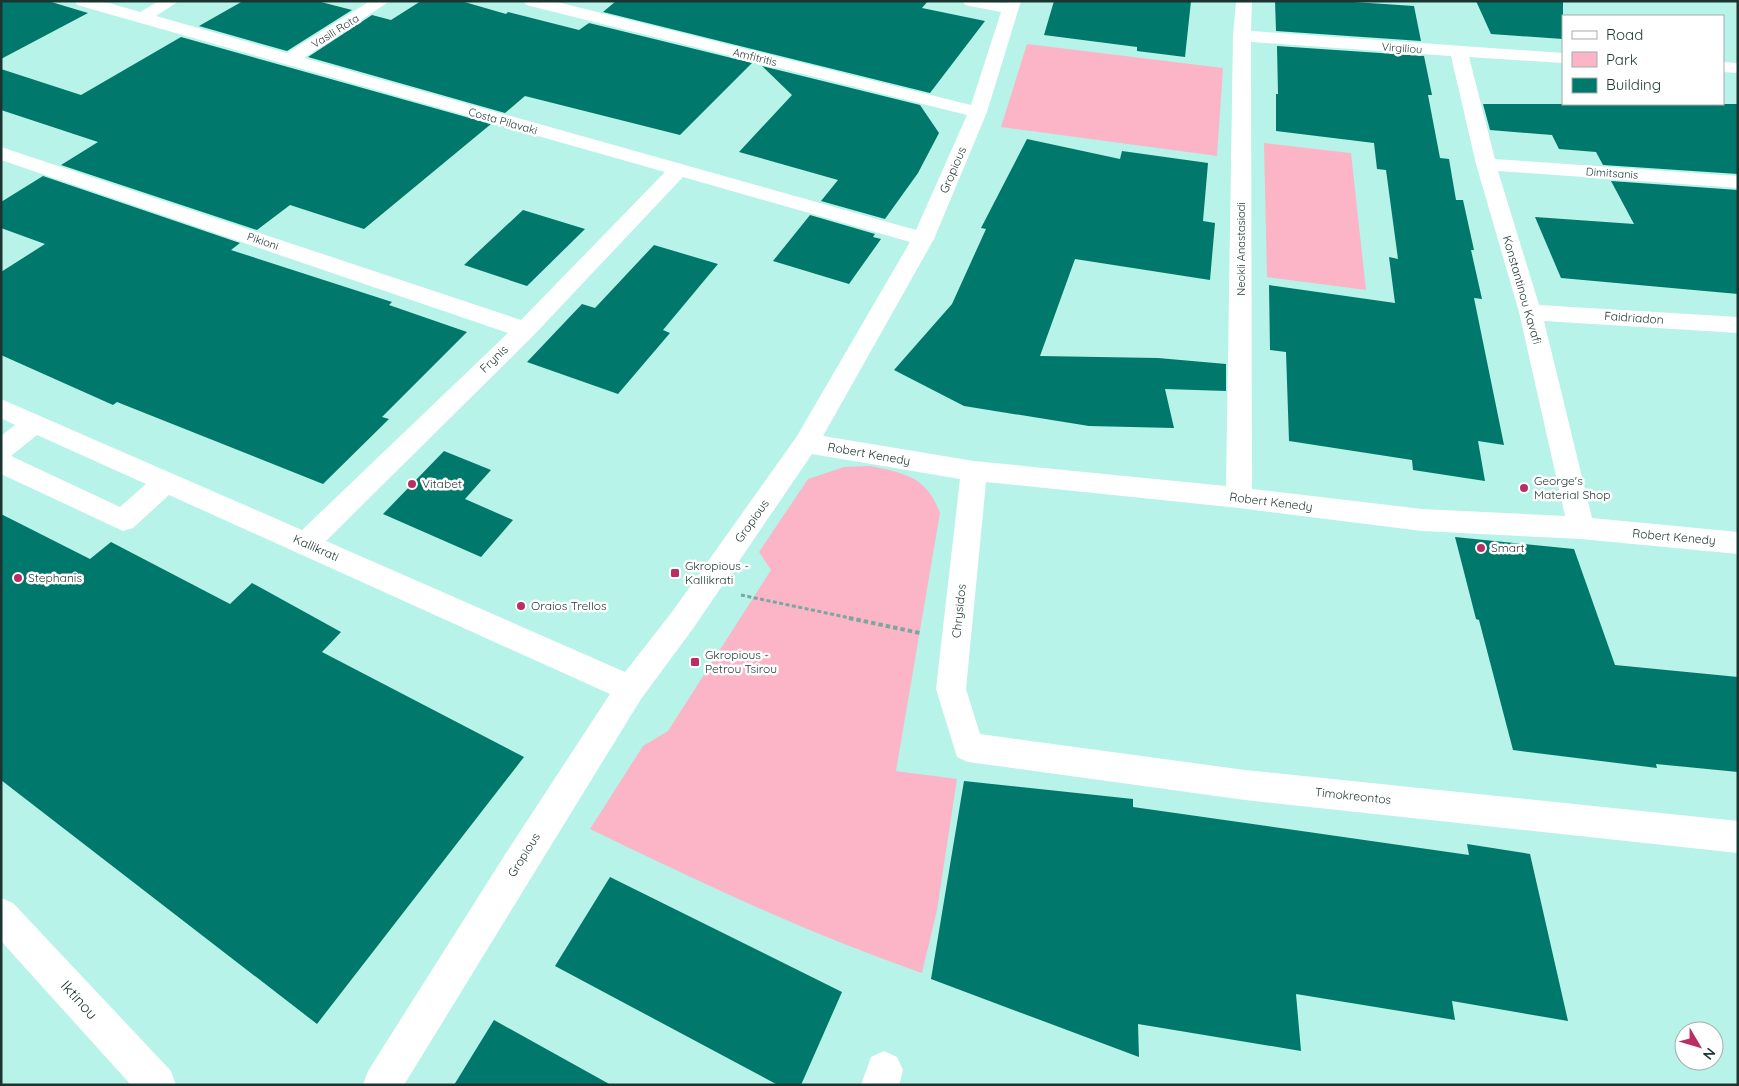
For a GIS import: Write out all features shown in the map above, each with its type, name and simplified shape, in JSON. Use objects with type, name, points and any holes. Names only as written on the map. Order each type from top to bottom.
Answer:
[{"type":"street","name":"Costa Pilavaki","points":[[83,1],[923,239]]},
{"type":"street","points":[[143,17],[171,1]]},
{"type":"street","name":"Vasili Rota","points":[[288,60],[382,1]]},
{"type":"street","name":"Amfitritis","points":[[532,1],[978,112]]},
{"type":"street","points":[[971,1],[1012,5]]},
{"type":"street","name":"Neokli Anastasiadi","points":[[1240,498],[1242,36],[1244,1]]},
{"type":"street","name":"Gropious","points":[[382,1085],[518,865],[630,689],[706,587],[806,443],[923,239],[978,112],[1012,5]]},
{"type":"street","name":"Virgiliou","points":[[1242,36],[1562,58]]},
{"type":"street","name":"Konstantinou Kavafi","points":[[1459,52],[1486,164],[1530,312],[1580,528]]},
{"type":"street","points":[[1724,67],[1738,68]]},
{"type":"street","name":"Pikioni","points":[[1,153],[525,330]]},
{"type":"street","name":"Dimitsanis","points":[[1486,164],[1738,182]]},
{"type":"street","name":"Frynis","points":[[305,544],[525,330],[679,170]]},
{"type":"street","name":"Faidriadon","points":[[1530,312],[1738,325]]},
{"type":"street","name":"Kallikrati","points":[[1,408],[630,689]]},
{"type":"street","points":[[1,450],[35,423]]},
{"type":"street","name":"Robert Kenedy","points":[[806,443],[974,472],[1240,498],[1422,520],[1580,528],[1738,543]]},
{"type":"street","points":[[1,463],[122,520],[166,482]]},
{"type":"street","name":"Chrysidos","points":[[968,747],[951,689],[974,472]]},
{"type":"street","name":"Timokreontos","points":[[968,747],[1245,785],[1738,837]]},
{"type":"street","name":"Iktinou","points":[[1,915],[157,1085]]},
{"type":"path","points":[[706,587],[956,641]]},
{"type":"green space","points":[[1027,44],[1223,68],[1217,156],[1001,127]]},
{"type":"green space","points":[[1264,143],[1351,153],[1366,290],[1267,277]]},
{"type":"green space","points":[[870,466],[904,474],[921,484],[935,501],[940,513],[896,771],[957,779],[937,910],[922,973],[795,924],[590,829],[643,746],[668,731],[771,570],[759,552],[808,479],[844,467]]},
{"type":"building","points":[[1,1],[48,1],[88,13],[1,59]]},
{"type":"building","points":[[243,1],[317,1],[352,10],[287,51],[199,26]]},
{"type":"building","points":[[421,1],[461,1],[506,14],[508,12],[579,30],[589,23],[752,63],[680,135],[525,96],[505,113],[308,57],[372,15],[391,20]]},
{"type":"building","points":[[616,1],[928,1],[922,8],[985,21],[930,93],[603,12]]},
{"type":"building","points":[[1054,1],[1191,1],[1185,57],[1137,51],[1137,47],[1044,35]]},
{"type":"building","points":[[1275,1],[1339,1],[1414,6],[1421,41],[1276,31]]},
{"type":"building","points":[[1476,1],[1563,1],[1562,39],[1491,34]]},
{"type":"building","points":[[181,37],[491,124],[364,229],[290,205],[257,230],[61,165],[98,142],[1,110],[1,69],[81,95]]},
{"type":"building","points":[[1277,46],[1424,56],[1432,95],[1428,95],[1440,158],[1449,159],[1456,200],[1463,200],[1474,250],[1471,250],[1482,299],[1474,298],[1504,445],[1478,441],[1485,481],[1413,470],[1412,460],[1289,441],[1286,352],[1270,350],[1269,285],[1395,303],[1389,257],[1398,259],[1386,170],[1377,169],[1374,143],[1276,131],[1276,94],[1278,94]]},
{"type":"building","points":[[762,66],[920,105],[939,133],[918,173],[885,219],[821,201],[838,180],[739,152],[792,95]]},
{"type":"building","points":[[1483,104],[1738,104],[1738,174],[1603,165],[1596,152],[1559,149],[1552,135],[1490,130]]},
{"type":"building","points":[[1027,139],[1120,159],[1122,151],[1208,163],[1203,221],[1215,223],[1210,280],[1075,259],[1040,356],[1158,358],[1226,364],[1226,391],[1165,389],[1174,428],[1089,426],[964,406],[894,370],[952,304],[986,229],[981,228]]},
{"type":"building","points":[[43,176],[240,243],[231,250],[392,302],[389,305],[467,332],[382,417],[389,419],[323,484],[117,402],[113,405],[1,355],[1,272],[45,244],[1,228],[1,202]]},
{"type":"building","points":[[1611,181],[1738,190],[1738,294],[1561,278],[1535,217],[1634,224]]},
{"type":"building","points":[[523,210],[585,229],[527,286],[464,265]]},
{"type":"building","points":[[810,215],[875,234],[873,237],[881,239],[849,284],[773,261]]},
{"type":"building","points":[[654,245],[718,264],[663,330],[670,333],[618,394],[527,362],[582,304],[595,308]]},
{"type":"building","points":[[444,451],[491,470],[465,499],[513,520],[481,557],[383,514]]},
{"type":"building","points":[[1,514],[90,559],[111,542],[230,604],[252,583],[341,632],[322,652],[524,757],[317,1024],[1,780]]},
{"type":"building","points":[[1455,537],[1574,549],[1615,665],[1738,677],[1738,772],[1656,764],[1657,768],[1513,750]]},
{"type":"building","points":[[964,781],[1133,799],[1133,807],[1469,855],[1467,844],[1530,854],[1568,1021],[1452,1001],[1455,1020],[1296,994],[1301,1051],[1138,1024],[1139,1057],[931,979]]},
{"type":"building","points":[[610,877],[842,992],[801,1085],[778,1085],[555,966]]},
{"type":"building","points":[[494,1020],[611,1085],[454,1085]]},
{"type":"place","name":"Vitabet","points":[[412,484]]},
{"type":"place","name":"George's Material Shop","points":[[1524,488]]},
{"type":"place","name":"Smart","points":[[1481,548]]},
{"type":"place","name":"Gkropious - Kallikrati","points":[[675,573]]},
{"type":"place","name":"Stephanis","points":[[18,578]]},
{"type":"place","name":"Oraios Trellos","points":[[521,606]]},
{"type":"place","name":"Gkropious - Petrou Tsirou","points":[[695,662]]}]
